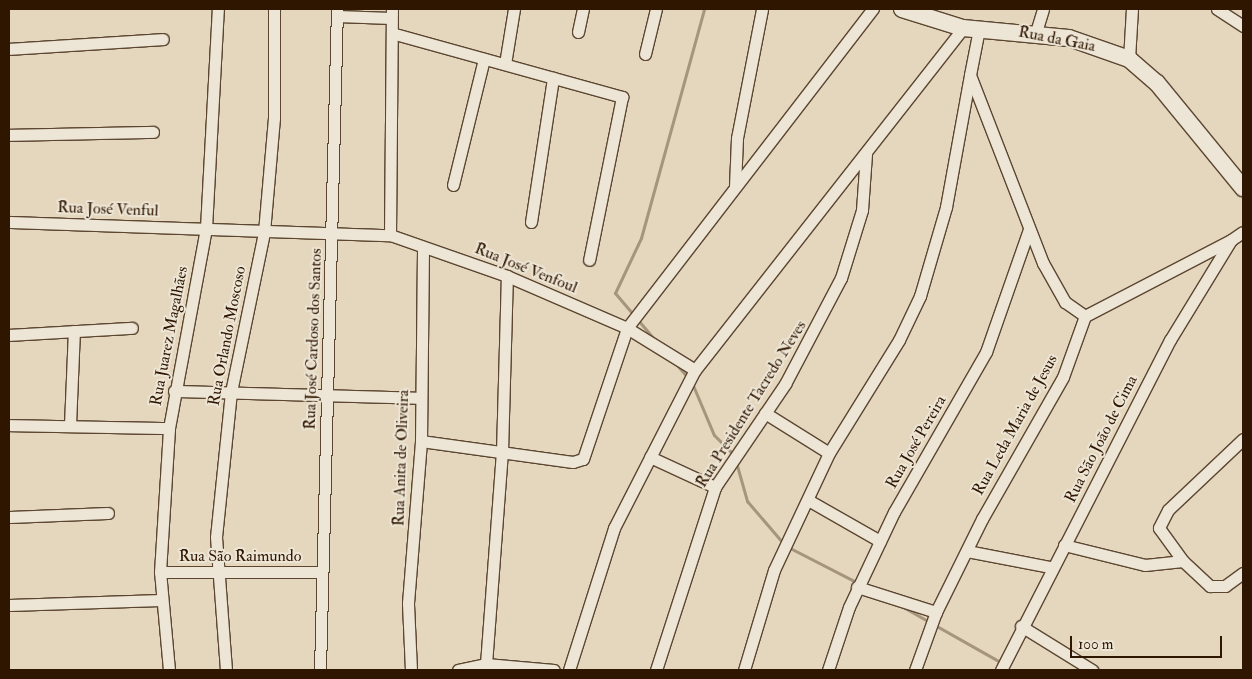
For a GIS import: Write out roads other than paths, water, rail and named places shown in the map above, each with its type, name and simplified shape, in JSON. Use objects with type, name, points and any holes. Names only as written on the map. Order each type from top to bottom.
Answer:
[{"type":"main road","name":"Rua da Gaia","points":[[902,9],[971,28],[1036,32],[1100,46],[1129,59],[1157,83],[1243,188]]},
{"type":"street","name":"Rua Juarez Magalhães","points":[[169,670],[161,600],[160,572],[169,428],[174,391],[206,228],[218,9]]},
{"type":"street","name":"Rua Orlando Moscoso","points":[[226,670],[215,572],[231,392],[264,232],[274,118],[274,9]]},
{"type":"street","points":[[505,64],[514,9]]},
{"type":"street","points":[[578,32],[584,9]]},
{"type":"street","points":[[645,54],[656,9]]},
{"type":"street","points":[[735,186],[737,138],[762,9]]},
{"type":"street","points":[[420,441],[574,462],[583,459],[627,328],[873,9]]},
{"type":"street","points":[[1036,32],[1043,9]]},
{"type":"street","points":[[1129,59],[1132,9]]},
{"type":"street","points":[[1218,9],[1243,26]]},
{"type":"street","points":[[337,13],[392,14],[395,34],[390,235]]},
{"type":"street","name":"Rua José Cardoso dos Santos","points":[[320,670],[320,572],[330,396],[337,13]]},
{"type":"street","points":[[744,670],[774,570],[829,453],[900,340],[920,296],[946,207],[970,75],[971,28]]},
{"type":"street","points":[[569,670],[614,528],[695,370],[866,154],[971,28]]},
{"type":"street","points":[[395,34],[622,98],[589,260]]},
{"type":"street","points":[[9,49],[163,39]]},
{"type":"street","points":[[453,185],[484,59]]},
{"type":"street","points":[[970,75],[1029,228],[1060,296],[1086,316],[1231,240]]},
{"type":"street","points":[[531,222],[553,78]]},
{"type":"street","points":[[9,135],[153,132]]},
{"type":"street","name":"Rua Presidente Tacredo Neves","points":[[656,670],[715,487],[766,413],[808,344],[841,278],[862,210],[866,154]]},
{"type":"street","name":"Rua José Venful","points":[[9,222],[206,228],[264,232]]},
{"type":"street","name":"Rua José Pereira","points":[[828,670],[857,587],[880,540],[986,352],[1029,228]]},
{"type":"street","name":"Rua José Venfoul","points":[[264,232],[333,232],[390,235],[507,276],[627,328],[695,370]]},
{"type":"street","name":"Rua São João de Cima","points":[[1001,670],[1050,568],[1064,545],[1170,340],[1231,240],[1243,232]]},
{"type":"street","name":"Rua Anita de Oliveira","points":[[411,670],[408,603],[420,441],[423,247]]},
{"type":"street","points":[[486,664],[502,452],[507,276]]},
{"type":"street","name":"Rua Leda Maria de Jesus","points":[[915,670],[936,612],[966,551],[1063,378],[1086,316]]},
{"type":"street","points":[[9,335],[132,328]]},
{"type":"street","points":[[70,425],[74,332]]},
{"type":"street","points":[[174,391],[420,398]]},
{"type":"street","points":[[766,413],[829,453]]},
{"type":"street","points":[[9,425],[169,428]]},
{"type":"street","points":[[1242,575],[1217,588],[1184,562],[1160,533],[1168,510],[1243,439]]},
{"type":"street","points":[[650,457],[715,487]]},
{"type":"street","points":[[808,500],[880,540]]},
{"type":"street","points":[[9,516],[108,513]]},
{"type":"street","points":[[1064,545],[1145,565],[1184,562]]},
{"type":"street","points":[[966,551],[1050,568]]},
{"type":"street","name":"Rua São Raimundo","points":[[160,572],[320,572]]},
{"type":"street","points":[[857,587],[936,612]]},
{"type":"street","points":[[9,605],[161,600]]},
{"type":"street","points":[[1022,626],[1092,670]]},
{"type":"street","points":[[458,670],[486,664],[554,670]]},
{"type":"waterway","points":[[655,340],[615,293],[641,238],[704,9]]},
{"type":"waterway","points":[[676,364],[688,378]]},
{"type":"waterway","points":[[692,383],[714,435],[733,454]]},
{"type":"waterway","points":[[736,462],[747,501],[783,543]]},
{"type":"waterway","points":[[788,547],[858,583]]},
{"type":"waterway","points":[[903,607],[1002,663]]}]
